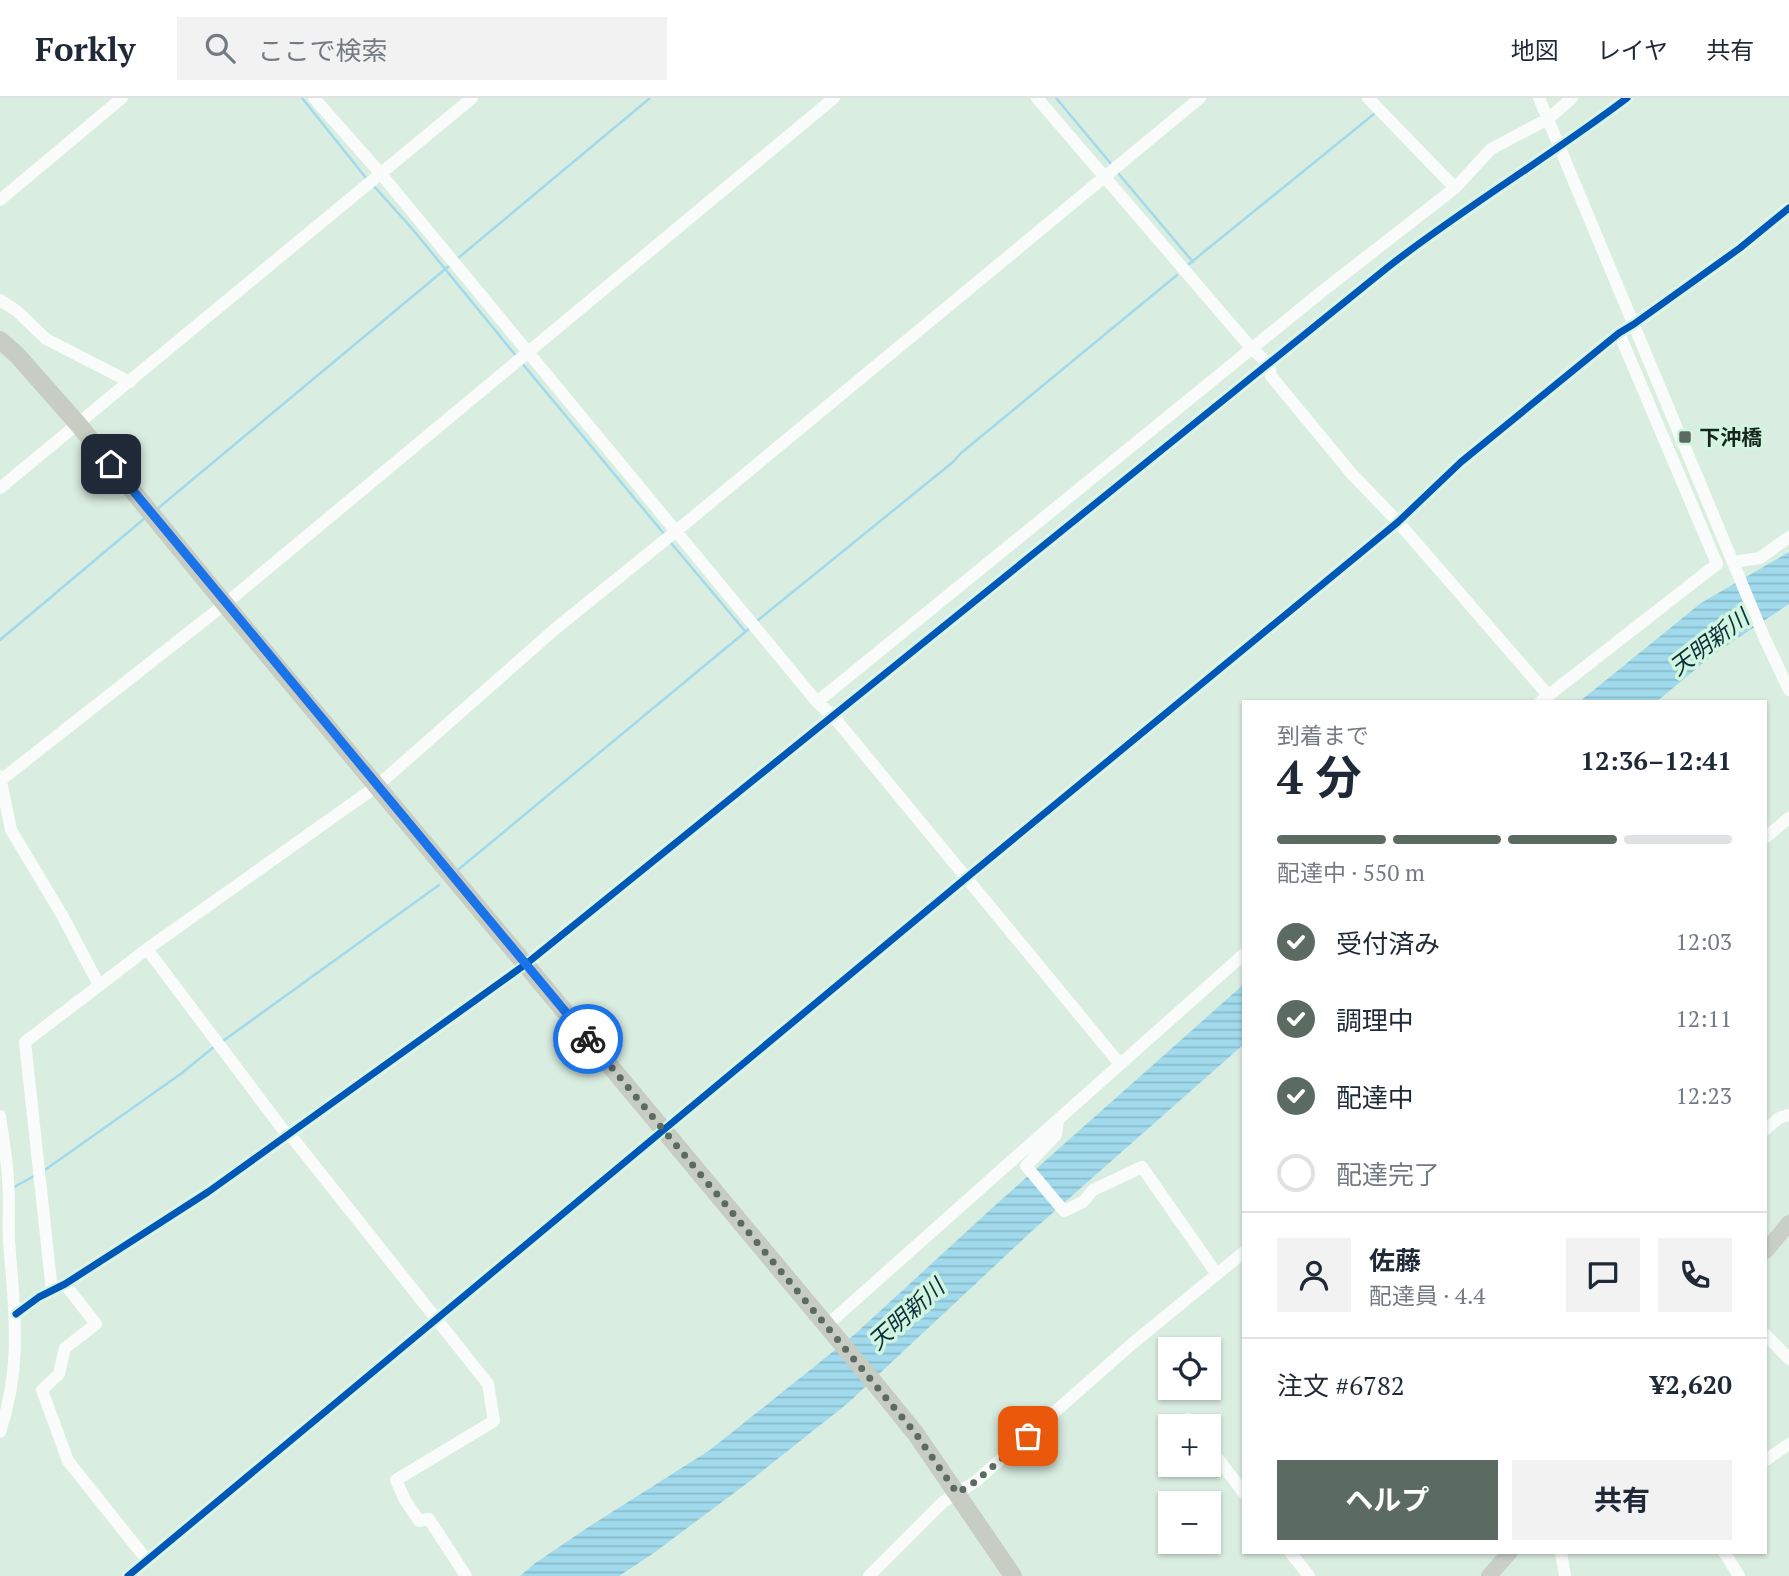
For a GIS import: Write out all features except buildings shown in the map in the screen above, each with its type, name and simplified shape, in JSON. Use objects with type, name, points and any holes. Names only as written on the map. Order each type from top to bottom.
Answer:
[{"type":"highway","points":[[0,340],[17,355],[78,424],[877,1386],[916,1434],[1013,1576]]},
{"type":"main road","points":[[1767,1247],[1789,1223]]},
{"type":"main road","points":[[1489,1576],[1508,1554]]},
{"type":"street","points":[[0,200],[122,98]]},
{"type":"street","points":[[314,98],[817,702],[833,716],[1119,1063]]},
{"type":"street","points":[[0,488],[472,98]]},
{"type":"street","points":[[99,985],[62,915],[11,830],[1,778],[225,604],[834,98]]},
{"type":"street","points":[[1037,98],[1252,349],[1269,364],[1271,376],[1351,472],[1398,522],[1544,699],[1717,564],[1619,333]]},
{"type":"street","points":[[52,1291],[25,1042],[147,950],[377,786],[555,629],[1200,98]]},
{"type":"street","points":[[1368,98],[1455,188]]},
{"type":"street","points":[[1539,98],[1765,639],[1789,690]]},
{"type":"street","points":[[817,702],[1455,188],[1491,149],[1548,119],[1572,98]]},
{"type":"street","points":[[16,1314],[208,1192],[526,964],[1416,245],[1560,148],[1627,98]]},
{"type":"street","points":[[128,1576],[1398,522],[1461,462],[1619,333],[1740,248],[1789,208]]},
{"type":"street","points":[[0,300],[17,311],[46,339],[130,382]]},
{"type":"street","points":[[1735,566],[1760,558],[1789,537]]},
{"type":"street","points":[[1767,836],[1789,818]]},
{"type":"street","points":[[147,950],[287,1135],[291,1136],[488,1384],[494,1421],[396,1480],[419,1521],[429,1519],[467,1576]]},
{"type":"street","points":[[828,1329],[1119,1063],[1242,956]]},
{"type":"street","points":[[1767,1128],[1779,1118],[1789,1115]]},
{"type":"street","points":[[0,1116],[8,1180],[9,1239],[16,1314],[16,1355],[12,1389],[0,1432]]},
{"type":"street","points":[[1058,1121],[1056,1135],[1026,1166],[1064,1211],[1083,1202],[1093,1190],[1142,1167],[1216,1273]]},
{"type":"street","points":[[869,1576],[943,1502],[975,1482],[1242,1254]]},
{"type":"street","points":[[65,1284],[96,1324],[65,1348],[59,1374],[42,1390],[68,1461],[147,1560]]},
{"type":"street","points":[[1767,1336],[1789,1359]]},
{"type":"street","points":[[1767,1459],[1789,1444]]},
{"type":"street","points":[[1221,1463],[1242,1490]]},
{"type":"street","points":[[1292,1554],[1309,1576]]},
{"type":"street","points":[[1561,1554],[1566,1576]]},
{"type":"street","points":[[1725,1554],[1740,1576]]},
{"type":"water","name":"天明新川","points":[[1789,552],[1789,604],[1714,654],[1658,700],[1581,700],[1701,603]]},
{"type":"water","name":"天明新川","points":[[1242,986],[1242,1046],[1032,1231],[848,1403],[746,1484],[619,1576],[520,1576],[590,1526],[710,1450],[855,1334]]},
{"type":"waterway","points":[[302,98],[366,178]]},
{"type":"waterway","points":[[457,259],[650,98]]},
{"type":"waterway","points":[[1056,98],[1112,165]]},
{"type":"waterway","points":[[1189,264],[1374,114]]},
{"type":"waterway","points":[[1118,173],[1193,262]]},
{"type":"waterway","points":[[373,185],[517,357]]},
{"type":"waterway","points":[[156,510],[449,266]]},
{"type":"waterway","points":[[757,621],[1177,275]]},
{"type":"waterway","points":[[521,362],[665,535]]},
{"type":"waterway","points":[[0,640],[145,518]]},
{"type":"waterway","points":[[671,543],[745,631]]},
{"type":"waterway","points":[[459,869],[750,628]]},
{"type":"waterway","points":[[223,1041],[439,885]]},
{"type":"waterway","points":[[42,1172],[182,1073],[215,1046]]},
{"type":"waterway","points":[[14,1187],[36,1175]]},
{"type":"cycle path","points":[[16,1314],[208,1192],[526,964],[1388,267],[1627,98]]},
{"type":"cycle path","points":[[128,1576],[1398,522],[1461,462],[1619,333],[1740,248],[1789,208]]},
{"type":"way so far","points":[[588,1039],[877,1386],[916,1434],[957,1493],[975,1482],[1028,1436]]},
{"type":"place","name":"下沖橋","points":[[1685,437]]},
{"type":"route","points":[[111,464],[588,1039]]}]
